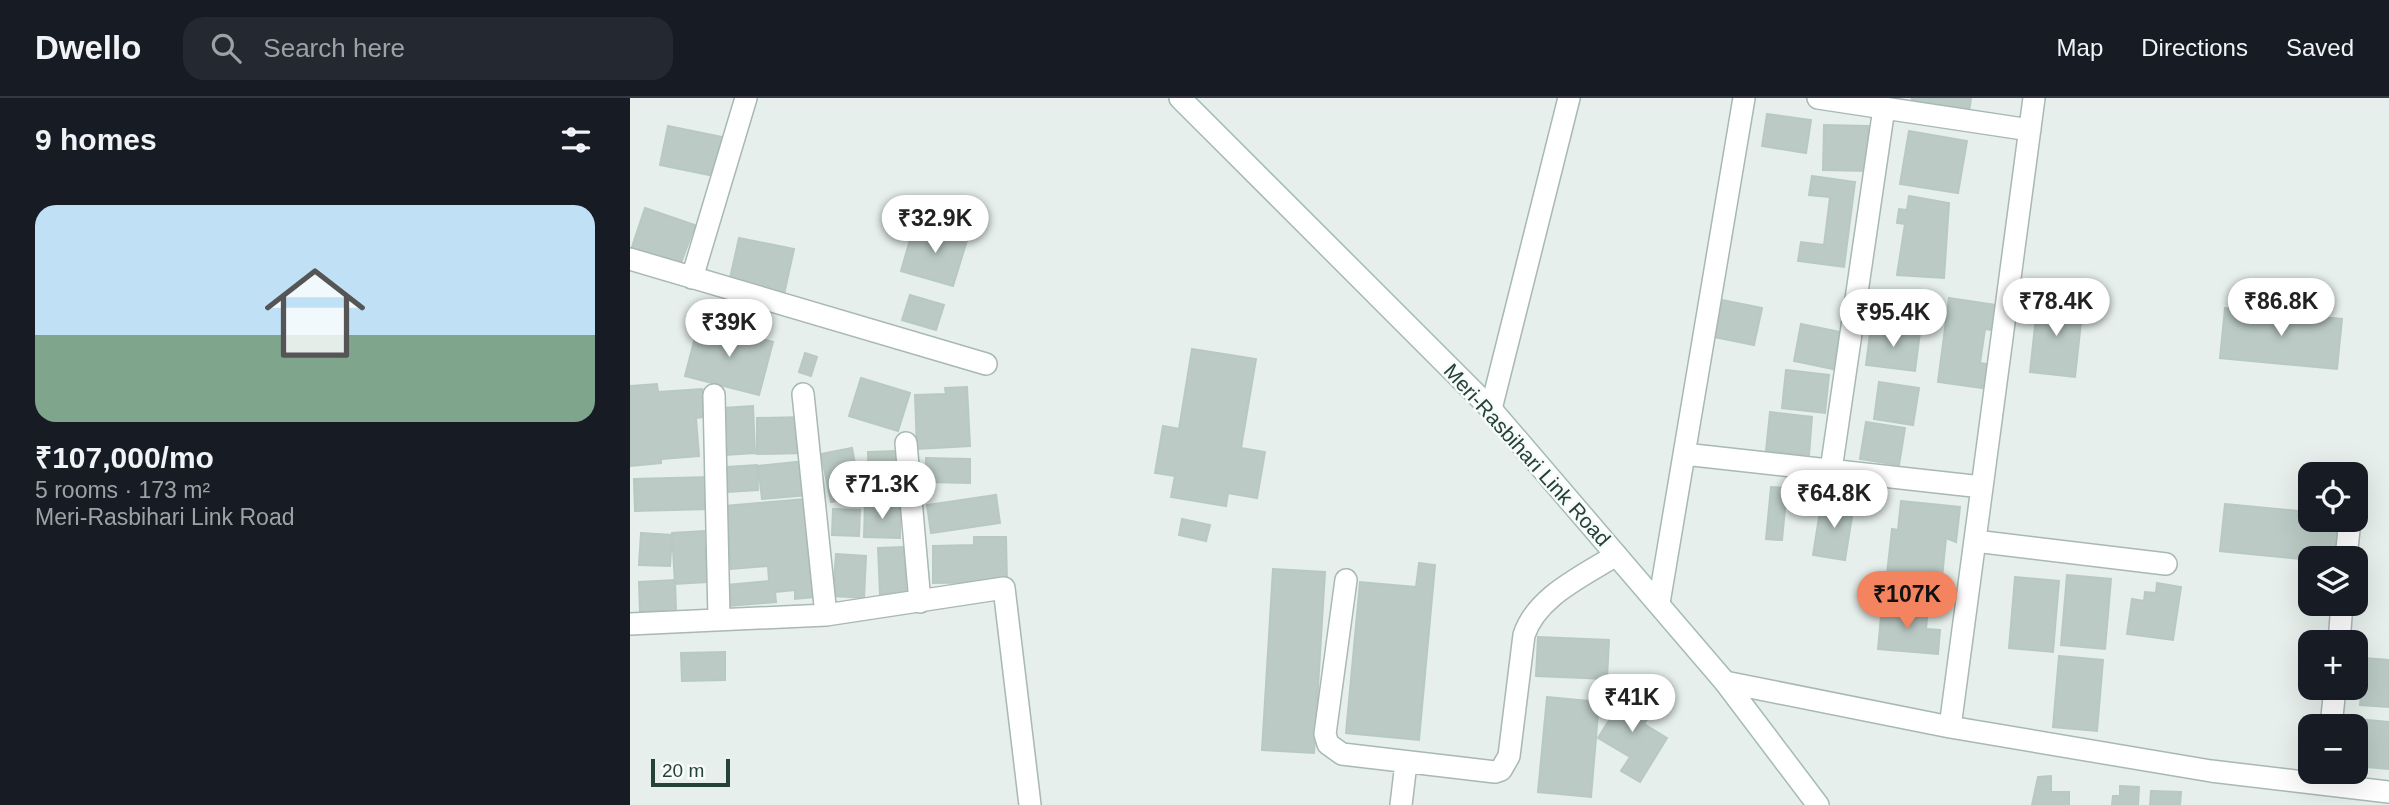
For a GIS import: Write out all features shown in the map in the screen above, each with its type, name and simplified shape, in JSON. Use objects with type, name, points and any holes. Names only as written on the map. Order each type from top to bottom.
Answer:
[{"type":"street","points":[[692,278],[746,98]]},
{"type":"street","name":"Meri-Rasbihari Link Road","points":[[1180,98],[1492,409],[1725,682],[1818,805]]},
{"type":"street","points":[[1492,409],[1569,98]]},
{"type":"street","points":[[1659,603],[1744,98]]},
{"type":"street","points":[[1818,98],[2029,130]]},
{"type":"street","points":[[1950,727],[2034,98]]},
{"type":"street","points":[[1830,470],[1884,108]]},
{"type":"street","points":[[630,259],[986,364]]},
{"type":"street","points":[[803,394],[827,615]]},
{"type":"street","points":[[714,395],[719,618]]},
{"type":"street","points":[[906,443],[920,602]]},
{"type":"street","points":[[1684,454],[1982,487]]},
{"type":"street","points":[[1975,541],[2166,564]]},
{"type":"street","points":[[1346,580],[1325,734],[1328,744],[1342,754],[1406,763],[1501,770],[1509,756],[1524,635],[1529,620],[1539,606],[1616,555]]},
{"type":"street","points":[[630,624],[827,615],[1004,588],[1030,805]]},
{"type":"street","points":[[1725,682],[1950,727],[2211,771],[2298,776]]},
{"type":"street","points":[[1401,805],[1406,763]]},
{"type":"street","points":[[2354,784],[2389,792]]},
{"type":"building","points":[[1912,98],[1971,98],[1969,112],[1911,103]]},
{"type":"building","points":[[1767,114],[1811,120],[1806,153],[1762,146]]},
{"type":"building","points":[[1824,125],[1868,126],[1868,171],[1823,170]]},
{"type":"building","points":[[668,126],[727,138],[719,177],[660,165]]},
{"type":"building","points":[[1909,131],[1967,141],[1958,193],[1900,184]]},
{"type":"building","points":[[1812,176],[1855,182],[1844,267],[1798,261],[1801,242],[1824,245],[1830,197],[1809,195]]},
{"type":"building","points":[[1909,196],[1949,203],[1944,278],[1897,275],[1905,224],[1897,223],[1899,209],[1907,210]]},
{"type":"building","points":[[645,208],[695,225],[678,271],[630,253]]},
{"type":"building","points":[[966,222],[972,224],[953,286],[901,271],[914,226],[961,240]]},
{"type":"building","points":[[739,238],[794,249],[783,299],[728,287]]},
{"type":"building","points":[[910,295],[944,305],[936,330],[902,320]]},
{"type":"building","points":[[1949,298],[2003,306],[1999,331],[1985,329],[1980,363],[1993,365],[1990,389],[1938,382]]},
{"type":"building","points":[[2038,298],[2083,304],[2075,377],[2030,372]]},
{"type":"building","points":[[1722,300],[1762,308],[1754,345],[1714,337]]},
{"type":"building","points":[[2225,308],[2342,319],[2337,369],[2220,358]]},
{"type":"building","points":[[699,322],[773,342],[759,395],[685,376]]},
{"type":"building","points":[[1801,324],[1840,332],[1833,369],[1794,361]]},
{"type":"building","points":[[1871,326],[1920,332],[1915,371],[1866,365]]},
{"type":"building","points":[[1192,349],[1256,359],[1241,448],[1265,452],[1257,498],[1228,493],[1226,506],[1171,497],[1175,476],[1155,473],[1163,426],[1179,429]]},
{"type":"building","points":[[805,353],[817,357],[811,376],[799,372]]},
{"type":"building","points":[[1786,370],[1829,375],[1825,413],[1782,408]]},
{"type":"building","points":[[861,378],[910,393],[898,431],[849,416]]},
{"type":"building","points":[[1879,382],[1919,388],[1913,425],[1874,419]]},
{"type":"building","points":[[657,384],[658,392],[702,389],[704,417],[696,418],[699,456],[661,459],[661,463],[630,466],[630,386]]},
{"type":"building","points":[[967,387],[970,446],[917,449],[915,395],[946,394],[945,388]]},
{"type":"building","points":[[753,406],[755,453],[725,455],[723,408]]},
{"type":"building","points":[[1770,412],[1812,417],[1809,455],[1766,451]]},
{"type":"building","points":[[806,417],[806,453],[757,454],[757,418]]},
{"type":"building","points":[[1866,422],[1905,428],[1899,465],[1860,459]]},
{"type":"building","points":[[852,448],[861,496],[831,502],[821,454]]},
{"type":"building","points":[[897,451],[898,488],[869,489],[868,452]]},
{"type":"building","points":[[926,458],[970,459],[970,483],[926,482]]},
{"type":"building","points":[[804,461],[808,495],[762,499],[758,466]]},
{"type":"building","points":[[757,465],[758,490],[728,492],[727,467]]},
{"type":"building","points":[[709,477],[710,509],[635,511],[634,479]]},
{"type":"building","points":[[1771,487],[1787,488],[1782,540],[1766,539]]},
{"type":"building","points":[[996,495],[1000,523],[931,533],[927,505]]},
{"type":"building","points":[[805,499],[814,597],[795,599],[795,590],[775,592],[776,602],[729,606],[727,585],[769,581],[768,566],[731,569],[725,506]]},
{"type":"building","points":[[1822,499],[1854,504],[1845,560],[1813,555]]},
{"type":"building","points":[[1901,501],[1960,507],[1956,542],[1946,538],[1940,598],[1885,592],[1892,529],[1898,530]]},
{"type":"building","points":[[865,503],[900,504],[900,538],[864,537]]},
{"type":"building","points":[[2225,504],[2298,511],[2298,532],[2342,532],[2340,546],[2298,546],[2298,559],[2220,551]]},
{"type":"building","points":[[833,509],[860,510],[859,536],[832,535]]},
{"type":"building","points":[[1182,519],[1210,525],[1206,541],[1179,535]]},
{"type":"building","points":[[704,531],[707,582],[675,584],[672,533]]},
{"type":"building","points":[[641,533],[672,535],[670,566],[639,565]]},
{"type":"building","points":[[974,537],[1006,537],[1007,582],[933,583],[933,546],[974,545]]},
{"type":"building","points":[[904,547],[906,593],[880,594],[878,548]]},
{"type":"building","points":[[836,554],[866,556],[864,598],[833,596]]},
{"type":"building","points":[[1419,563],[1435,565],[1419,740],[1346,733],[1360,582],[1416,587]]},
{"type":"building","points":[[1273,569],[1325,572],[1314,753],[1262,750]]},
{"type":"building","points":[[2067,575],[2111,579],[2105,649],[2061,645]]},
{"type":"building","points":[[2015,577],[2059,581],[2053,652],[2009,648]]},
{"type":"building","points":[[675,580],[676,611],[640,612],[639,582]]},
{"type":"building","points":[[2157,583],[2181,587],[2173,640],[2127,634],[2132,599],[2144,601],[2145,592],[2156,593]]},
{"type":"building","points":[[1882,605],[1928,608],[1926,629],[1940,630],[1938,654],[1878,649]]},
{"type":"building","points":[[1538,637],[1609,640],[1607,679],[1536,676]]},
{"type":"building","points":[[725,652],[725,680],[682,681],[681,653]]},
{"type":"building","points":[[2059,656],[2103,660],[2097,731],[2053,727]]},
{"type":"building","points":[[2368,658],[2389,660],[2389,707],[2360,705],[2360,700],[2368,700]]},
{"type":"building","points":[[1616,687],[1653,710],[1644,724],[1667,738],[1640,782],[1621,771],[1630,757],[1598,738],[1618,706],[1608,700]]},
{"type":"building","points":[[1547,697],[1599,702],[1591,797],[1538,792]]},
{"type":"building","points":[[2368,720],[2389,722],[2389,769],[2368,767]]},
{"type":"building","points":[[2051,776],[2051,792],[2069,792],[2069,805],[2032,805],[2038,777]]},
{"type":"building","points":[[2120,786],[2139,787],[2138,805],[2112,805],[2113,796],[2120,796]]},
{"type":"building","points":[[2151,791],[2181,792],[2180,805],[2150,805]]}]
